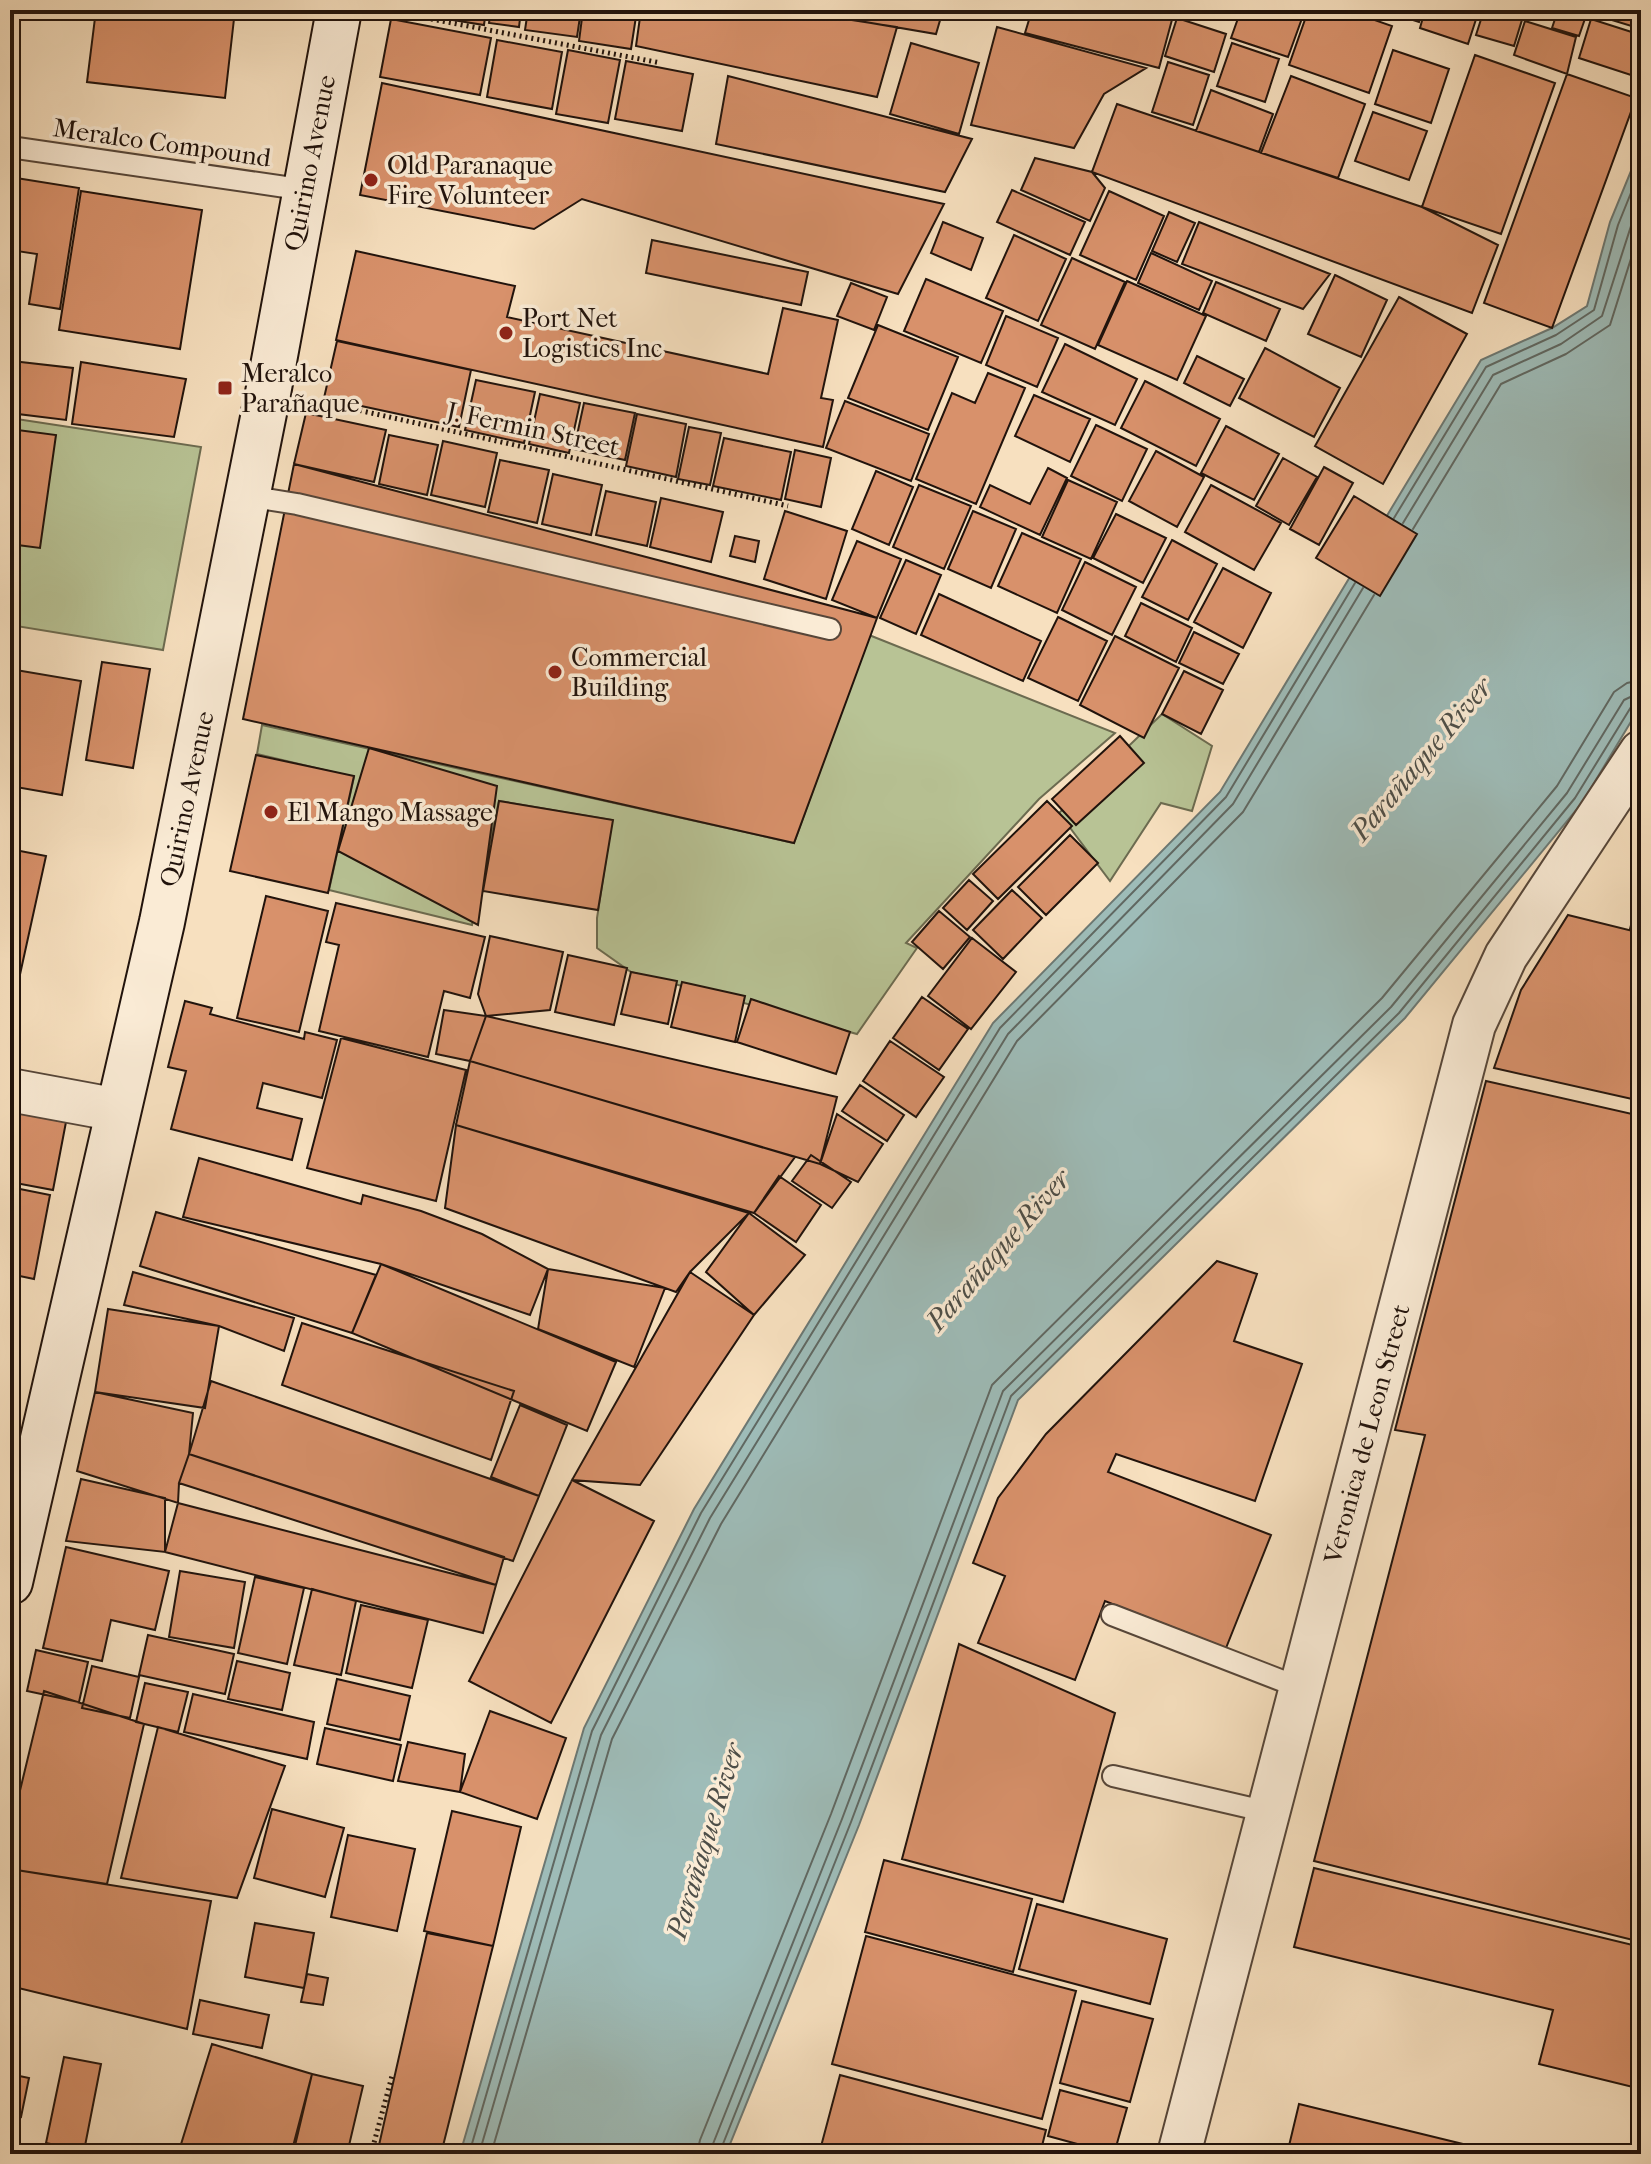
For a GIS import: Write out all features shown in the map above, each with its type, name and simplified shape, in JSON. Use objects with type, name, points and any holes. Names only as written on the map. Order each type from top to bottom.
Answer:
[{"type":"main road","name":"Quirino Avenue","points":[[11,1576],[22,1483],[118,1110],[165,906],[269,388],[339,10]]},
{"type":"street","name":"Veronica de Leon Street","points":[[1188,2152],[1268,1812],[1474,1025],[1506,956],[1641,752]]},
{"type":"street","points":[[10,1090],[118,1110]]},
{"type":"lane","name":"Meralco Compound","points":[[10,147],[306,190]]},
{"type":"lane","points":[[247,496],[312,508],[830,629]]},
{"type":"lane","points":[[1112,1615],[1301,1688]]},
{"type":"lane","points":[[1113,1776],[1268,1812]]},
{"type":"path","points":[[383,10],[661,63]]},
{"type":"path","name":"J. Fermin Street","points":[[269,388],[788,506]]},
{"type":"path","points":[[371,2154],[392,2076]]},
{"type":"green space","points":[[10,418],[201,447],[163,650],[10,625]]},
{"type":"green space","points":[[869,635],[1115,733],[1039,799],[906,943],[917,948],[857,1034],[631,972],[597,948],[597,918],[612,820],[499,801],[472,925],[329,890],[354,777],[257,754],[262,725],[794,843]]},
{"type":"green space","points":[[1162,714],[1212,746],[1192,811],[1161,803],[1110,881],[1059,813]]},
{"type":"water","name":"Parañaque River","points":[[1641,67],[1641,705],[1582,803],[1405,1018],[1018,1400],[859,1825],[726,2154],[460,2154],[584,1728],[694,1509],[993,1023],[1220,792],[1481,360],[1552,328],[1587,306],[1610,222],[1638,154],[1636,98]]},
{"type":"building","points":[[96,10],[235,10],[225,98],[87,82]]},
{"type":"building","points":[[391,10],[486,10],[484,25]]},
{"type":"building","points":[[491,10],[521,10],[519,27],[489,23]]},
{"type":"building","points":[[528,10],[581,10],[577,37],[525,30]]},
{"type":"building","points":[[583,10],[637,10],[631,49],[579,41]]},
{"type":"building","points":[[641,10],[787,10],[897,27],[877,97],[636,46]]},
{"type":"building","points":[[795,10],[943,10],[936,34]]},
{"type":"building","points":[[1032,10],[1152,10],[1173,16],[1159,68],[1025,33]]},
{"type":"building","points":[[1241,10],[1305,10],[1288,57],[1231,38]]},
{"type":"building","points":[[1333,10],[1346,10],[1392,26],[1369,93],[1289,65],[1308,11],[1330,18]]},
{"type":"building","points":[[1382,10],[1422,10],[1419,22]]},
{"type":"building","points":[[1425,10],[1479,10],[1468,44],[1420,28]]},
{"type":"building","points":[[1484,10],[1525,10],[1514,46],[1476,35]]},
{"type":"building","points":[[1558,10],[1588,10],[1579,36],[1552,28]]},
{"type":"building","points":[[1601,10],[1641,10],[1641,29],[1599,16]]},
{"type":"building","points":[[1177,18],[1226,34],[1214,72],[1165,56]]},
{"type":"building","points":[[391,19],[491,38],[480,95],[380,77]]},
{"type":"building","points":[[1591,19],[1641,35],[1641,53],[1634,76],[1579,58]]},
{"type":"building","points":[[1525,21],[1576,37],[1567,74],[1514,55]]},
{"type":"building","points":[[997,27],[1146,68],[1104,94],[1074,148],[971,125]]},
{"type":"building","points":[[497,40],[562,52],[552,109],[487,97]]},
{"type":"building","points":[[911,43],[979,63],[959,134],[890,114]]},
{"type":"building","points":[[1232,43],[1279,59],[1265,102],[1217,86]]},
{"type":"building","points":[[568,50],[620,60],[608,123],[556,114]]},
{"type":"building","points":[[1393,50],[1449,69],[1431,123],[1375,104]]},
{"type":"building","points":[[1475,55],[1555,83],[1501,234],[1422,207]]},
{"type":"building","points":[[626,61],[693,74],[682,131],[615,119]]},
{"type":"building","points":[[1168,62],[1209,75],[1193,125],[1152,112]]},
{"type":"building","points":[[1567,74],[1636,98],[1552,328],[1484,303]]},
{"type":"building","points":[[728,76],[972,139],[945,192],[716,144]]},
{"type":"building","points":[[1291,76],[1365,104],[1338,178],[1261,153]]},
{"type":"building","points":[[382,83],[944,204],[898,294],[582,199],[534,229],[360,195]]},
{"type":"building","points":[[1211,90],[1273,114],[1259,152],[1196,131]]},
{"type":"building","points":[[1117,104],[1422,207],[1498,245],[1472,313],[1092,172]]},
{"type":"building","points":[[1373,112],[1427,131],[1409,180],[1355,161]]},
{"type":"building","points":[[1035,158],[1092,172],[1105,188],[1090,221],[1021,190]]},
{"type":"building","points":[[10,177],[79,188],[60,309],[29,304],[37,254],[10,250]]},
{"type":"building","points":[[1012,190],[1085,222],[1070,255],[997,222]]},
{"type":"building","points":[[81,191],[202,210],[180,349],[59,330]]},
{"type":"building","points":[[1109,191],[1164,216],[1136,280],[1080,255]]},
{"type":"building","points":[[1169,212],[1195,223],[1177,262],[1152,251]]},
{"type":"building","points":[[943,222],[983,238],[971,270],[931,253]]},
{"type":"building","points":[[1199,222],[1330,274],[1303,309],[1182,264]]},
{"type":"building","points":[[1014,235],[1066,259],[1038,321],[986,298]]},
{"type":"building","points":[[652,240],[808,272],[801,305],[646,273]]},
{"type":"building","points":[[356,251],[515,286],[507,317],[768,374],[783,308],[838,320],[821,398],[833,400],[823,447],[336,340]]},
{"type":"building","points":[[1151,253],[1212,281],[1199,310],[1138,283]]},
{"type":"building","points":[[1072,258],[1125,282],[1095,349],[1041,325]]},
{"type":"building","points":[[1335,275],[1387,300],[1361,357],[1308,334]]},
{"type":"building","points":[[926,279],[1003,311],[981,363],[904,331]]},
{"type":"building","points":[[1127,281],[1206,316],[1177,380],[1098,345]]},
{"type":"building","points":[[1216,282],[1280,309],[1266,341],[1203,313]]},
{"type":"building","points":[[851,283],[887,297],[874,330],[837,316]]},
{"type":"building","points":[[1399,297],[1467,334],[1383,484],[1315,446]]},
{"type":"building","points":[[1006,316],[1058,338],[1037,387],[986,365]]},
{"type":"building","points":[[878,325],[958,357],[928,430],[848,398]]},
{"type":"building","points":[[337,341],[471,370],[459,427],[324,398]]},
{"type":"building","points":[[1065,344],[1137,379],[1115,425],[1042,392]]},
{"type":"building","points":[[1265,348],[1340,388],[1314,437],[1239,398]]},
{"type":"building","points":[[1197,356],[1244,379],[1230,406],[1184,383]]},
{"type":"building","points":[[12,361],[73,368],[66,420],[10,413]]},
{"type":"building","points":[[81,362],[186,379],[174,437],[72,424]]},
{"type":"building","points":[[988,373],[1025,388],[976,504],[916,479],[952,393],[975,403]]},
{"type":"building","points":[[476,380],[535,392],[524,443],[465,430]]},
{"type":"building","points":[[1145,381],[1220,419],[1196,466],[1121,428]]},
{"type":"building","points":[[540,394],[580,403],[569,453],[529,444]]},
{"type":"building","points":[[1034,395],[1090,419],[1070,462],[1015,436]]},
{"type":"building","points":[[845,401],[929,434],[911,481],[826,448]]},
{"type":"building","points":[[584,403],[635,413],[625,460],[574,449]]},
{"type":"building","points":[[306,413],[386,430],[374,482],[294,464]]},
{"type":"building","points":[[637,414],[686,424],[676,477],[626,466]]},
{"type":"building","points":[[1096,425],[1147,449],[1122,501],[1071,476]]},
{"type":"building","points":[[1226,426],[1279,454],[1254,500],[1201,473]]},
{"type":"building","points":[[689,427],[721,433],[710,485],[678,479]]},
{"type":"building","points":[[10,429],[56,435],[40,548],[10,544]]},
{"type":"building","points":[[389,435],[438,445],[427,495],[379,484]]},
{"type":"building","points":[[724,438],[791,452],[781,500],[713,486]]},
{"type":"building","points":[[443,441],[497,453],[485,507],[431,495]]},
{"type":"building","points":[[795,450],[831,458],[821,507],[785,499]]},
{"type":"building","points":[[1156,451],[1204,477],[1177,527],[1129,501]]},
{"type":"building","points":[[1283,458],[1317,477],[1289,525],[1256,506]]},
{"type":"building","points":[[500,460],[549,470],[537,523],[488,512]]},
{"type":"building","name":"Commercial Building","points":[[294,464],[877,618],[794,843],[243,719]]},
{"type":"building","points":[[1324,467],[1353,483],[1319,545],[1290,529]]},
{"type":"building","points":[[1048,468],[1067,478],[1040,535],[980,507],[990,485],[1030,504]]},
{"type":"building","points":[[876,471],[913,487],[889,545],[852,529]]},
{"type":"building","points":[[553,474],[602,485],[591,535],[542,524]]},
{"type":"building","points":[[1068,480],[1117,502],[1091,559],[1042,537]]},
{"type":"building","points":[[919,485],[971,506],[944,569],[893,547]]},
{"type":"building","points":[[1211,485],[1281,523],[1254,570],[1185,532]]},
{"type":"building","points":[[606,491],[656,502],[647,546],[596,535]]},
{"type":"building","points":[[1354,496],[1417,534],[1380,596],[1316,558]]},
{"type":"building","points":[[661,498],[723,512],[711,562],[650,547]]},
{"type":"building","points":[[785,511],[847,531],[826,599],[764,579]]},
{"type":"building","points":[[973,511],[1016,529],[991,588],[948,569]]},
{"type":"building","points":[[1116,514],[1166,538],[1143,583],[1093,558]]},
{"type":"building","points":[[1022,533],[1081,559],[1057,613],[998,586]]},
{"type":"building","points":[[735,536],[759,541],[755,562],[730,556]]},
{"type":"building","points":[[1172,540],[1217,564],[1188,620],[1142,597]]},
{"type":"building","points":[[857,541],[901,559],[877,618],[832,600]]},
{"type":"building","points":[[906,560],[941,575],[916,634],[880,618]]},
{"type":"building","points":[[1085,562],[1136,587],[1112,635],[1062,610]]},
{"type":"building","points":[[1223,568],[1271,593],[1243,648],[1194,622]]},
{"type":"building","points":[[939,594],[1041,641],[1023,681],[921,635]]},
{"type":"building","points":[[1141,603],[1192,628],[1176,662],[1125,636]]},
{"type":"building","points":[[1058,617],[1107,641],[1078,701],[1028,678]]},
{"type":"building","points":[[1194,632],[1239,654],[1223,684],[1179,663]]},
{"type":"building","points":[[1115,636],[1179,668],[1144,738],[1080,705]]},
{"type":"building","points":[[102,662],[150,669],[133,768],[86,760]]},
{"type":"building","points":[[10,669],[81,681],[62,795],[10,786]]},
{"type":"building","points":[[1184,671],[1223,690],[1201,734],[1162,714]]},
{"type":"building","points":[[1120,736],[1144,763],[1076,825],[1052,799]]},
{"type":"building","points":[[369,748],[497,786],[478,925],[338,851]]},
{"type":"building","points":[[256,755],[354,776],[328,893],[230,871]]},
{"type":"building","points":[[499,801],[613,820],[598,910],[483,891]]},
{"type":"building","points":[[1047,801],[1072,826],[998,899],[973,874]]},
{"type":"building","points":[[1070,835],[1098,863],[1046,915],[1018,887]]},
{"type":"building","points":[[10,849],[46,856],[10,1020]]},
{"type":"building","points":[[969,880],[993,901],[967,930],[943,908]]},
{"type":"building","points":[[1641,886],[1641,932],[1630,929]]},
{"type":"building","points":[[1012,890],[1042,918],[1003,959],[973,930]]},
{"type":"building","points":[[266,896],[328,911],[299,1032],[237,1018]]},
{"type":"building","points":[[336,903],[485,937],[470,998],[444,991],[428,1057],[319,1031],[339,945],[326,942]]},
{"type":"building","points":[[939,911],[970,937],[943,969],[912,942]]},
{"type":"building","points":[[1568,915],[1641,933],[1641,1101],[1494,1068],[1521,990]]},
{"type":"building","points":[[490,936],[563,952],[550,1010],[486,1016],[478,994]]},
{"type":"building","points":[[972,938],[1016,972],[971,1029],[928,996]]},
{"type":"building","points":[[568,955],[627,968],[614,1025],[555,1012]]},
{"type":"building","points":[[631,972],[677,981],[668,1024],[621,1014]]},
{"type":"building","points":[[682,982],[745,996],[735,1042],[671,1027]]},
{"type":"building","points":[[922,997],[968,1029],[939,1070],[893,1038]]},
{"type":"building","points":[[751,999],[850,1032],[836,1074],[737,1042]]},
{"type":"building","points":[[185,1001],[212,1008],[210,1014],[304,1039],[305,1032],[337,1040],[322,1098],[263,1083],[257,1108],[302,1119],[292,1160],[171,1129],[186,1071],[168,1067]]},
{"type":"building","points":[[444,1010],[486,1016],[470,1061],[436,1054]]},
{"type":"building","points":[[486,1016],[837,1097],[820,1164],[470,1061]]},
{"type":"building","points":[[341,1038],[466,1070],[436,1201],[307,1168]]},
{"type":"building","points":[[890,1041],[944,1077],[916,1117],[863,1081]]},
{"type":"building","points":[[470,1061],[795,1157],[754,1213],[456,1125]]},
{"type":"building","points":[[1486,1081],[1641,1116],[1641,1942],[1314,1861],[1425,1435],[1395,1430]]},
{"type":"building","points":[[860,1085],[904,1115],[887,1141],[842,1111]]},
{"type":"building","points":[[10,1111],[66,1122],[53,1190],[10,1182]]},
{"type":"building","points":[[837,1114],[883,1144],[858,1182],[820,1164]]},
{"type":"building","points":[[456,1125],[749,1213],[690,1272],[676,1292],[445,1208]]},
{"type":"building","points":[[811,1155],[851,1182],[832,1208],[792,1181]]},
{"type":"building","points":[[199,1158],[361,1204],[363,1195],[421,1211],[482,1234],[548,1269],[530,1315],[381,1264],[183,1217]]},
{"type":"building","points":[[779,1176],[821,1205],[796,1242],[754,1213]]},
{"type":"building","points":[[10,1187],[50,1195],[34,1279],[10,1274]]},
{"type":"building","points":[[156,1212],[376,1275],[352,1333],[140,1266]]},
{"type":"building","points":[[749,1213],[805,1255],[754,1315],[706,1272]]},
{"type":"building","points":[[1217,1261],[1257,1274],[1234,1341],[1302,1364],[1255,1501],[1116,1454],[1108,1472],[1271,1535],[1226,1648],[1105,1601],[1075,1680],[978,1643],[1005,1576],[973,1563],[998,1498],[1046,1434]]},
{"type":"building","points":[[381,1264],[616,1362],[587,1431],[352,1333]]},
{"type":"building","points":[[548,1269],[665,1288],[634,1367],[538,1329]]},
{"type":"building","points":[[133,1272],[294,1318],[284,1351],[219,1326],[124,1305]]},
{"type":"building","points":[[690,1272],[754,1315],[640,1485],[572,1480]]},
{"type":"building","points":[[108,1309],[219,1326],[205,1408],[95,1392]]},
{"type":"building","points":[[302,1323],[514,1391],[491,1460],[282,1385]]},
{"type":"building","points":[[211,1381],[539,1496],[513,1561],[189,1454]]},
{"type":"building","points":[[95,1392],[193,1413],[189,1454],[179,1483],[178,1503],[77,1471]]},
{"type":"building","points":[[520,1405],[567,1425],[539,1496],[491,1477]]},
{"type":"building","points":[[189,1454],[504,1557],[496,1585],[179,1483]]},
{"type":"building","points":[[81,1479],[165,1498],[165,1552],[66,1541]]},
{"type":"building","points":[[572,1480],[654,1521],[551,1723],[469,1681]]},
{"type":"building","points":[[178,1503],[496,1585],[483,1633],[165,1552]]},
{"type":"building","points":[[66,1547],[169,1571],[155,1630],[111,1620],[102,1661],[43,1648]]},
{"type":"building","points":[[180,1571],[245,1582],[234,1648],[169,1637]]},
{"type":"building","points":[[255,1577],[304,1588],[287,1664],[238,1653]]},
{"type":"building","points":[[312,1589],[356,1601],[341,1675],[294,1665]]},
{"type":"building","points":[[361,1605],[428,1620],[412,1688],[346,1673]]},
{"type":"building","points":[[148,1635],[234,1654],[225,1694],[139,1675]]},
{"type":"building","points":[[959,1644],[1115,1713],[1063,1902],[902,1859]]},
{"type":"building","points":[[36,1650],[88,1662],[79,1702],[27,1691]]},
{"type":"building","points":[[237,1661],[290,1673],[282,1710],[228,1699]]},
{"type":"building","points":[[92,1666],[139,1677],[130,1718],[82,1708]]},
{"type":"building","points":[[337,1679],[410,1696],[400,1740],[327,1724]]},
{"type":"building","points":[[145,1683],[188,1692],[178,1732],[136,1722]]},
{"type":"building","points":[[44,1691],[144,1724],[107,1884],[10,1869],[10,1832]]},
{"type":"building","points":[[193,1694],[314,1722],[307,1759],[184,1732]]},
{"type":"building","points":[[490,1711],[566,1738],[537,1819],[460,1792]]},
{"type":"building","points":[[158,1727],[285,1766],[237,1898],[121,1878]]},
{"type":"building","points":[[325,1728],[401,1745],[393,1781],[317,1764]]},
{"type":"building","points":[[408,1742],[465,1754],[460,1792],[398,1781]]},
{"type":"building","points":[[272,1809],[344,1828],[325,1897],[254,1878]]},
{"type":"building","points":[[452,1811],[521,1827],[493,1946],[424,1931]]},
{"type":"building","points":[[348,1835],[415,1849],[397,1931],[331,1917]]},
{"type":"building","points":[[884,1860],[1032,1899],[1013,1972],[865,1932]]},
{"type":"building","points":[[1314,1868],[1641,1947],[1641,2089],[1539,2064],[1553,2010],[1294,1947]]},
{"type":"building","points":[[10,1869],[211,1901],[187,2029],[10,1986]]},
{"type":"building","points":[[1037,1904],[1167,1939],[1150,2004],[1019,1969]]},
{"type":"building","points":[[255,1923],[314,1933],[304,1988],[245,1977]]},
{"type":"building","points":[[427,1933],[493,1946],[441,2154],[377,2154]]},
{"type":"building","points":[[866,1936],[1076,1991],[1042,2119],[832,2064]]},
{"type":"building","points":[[307,1974],[328,1978],[323,2005],[301,2002]]},
{"type":"building","points":[[200,2000],[269,2015],[262,2048],[193,2034]]},
{"type":"building","points":[[1082,2001],[1153,2019],[1130,2102],[1060,2083]]},
{"type":"building","points":[[212,2044],[312,2074],[291,2154],[178,2154]]},
{"type":"building","points":[[64,2057],[101,2064],[84,2151],[46,2143]]},
{"type":"building","points":[[10,2074],[29,2078],[21,2117],[10,2115]]},
{"type":"building","points":[[312,2074],[363,2086],[347,2154],[293,2154]]},
{"type":"building","points":[[840,2075],[1046,2130],[1040,2154],[819,2154]]},
{"type":"building","points":[[1060,2090],[1127,2108],[1114,2154],[1048,2136]]},
{"type":"building","points":[[1299,2104],[1504,2154],[1304,2154],[1288,2150]]},
{"type":"building","points":[[1048,2145],[1082,2154],[1046,2154]]},
{"type":"place","name":"Old Paranaque Fire Volunteer","points":[[371,180]]},
{"type":"place","name":"Port Net Logistics Inc","points":[[506,333]]},
{"type":"place","name":"Meralco Parañaque","points":[[225,388]]},
{"type":"place","name":"Commercial Building","points":[[555,672]]},
{"type":"place","name":"El Mango Massage","points":[[271,812]]}]
